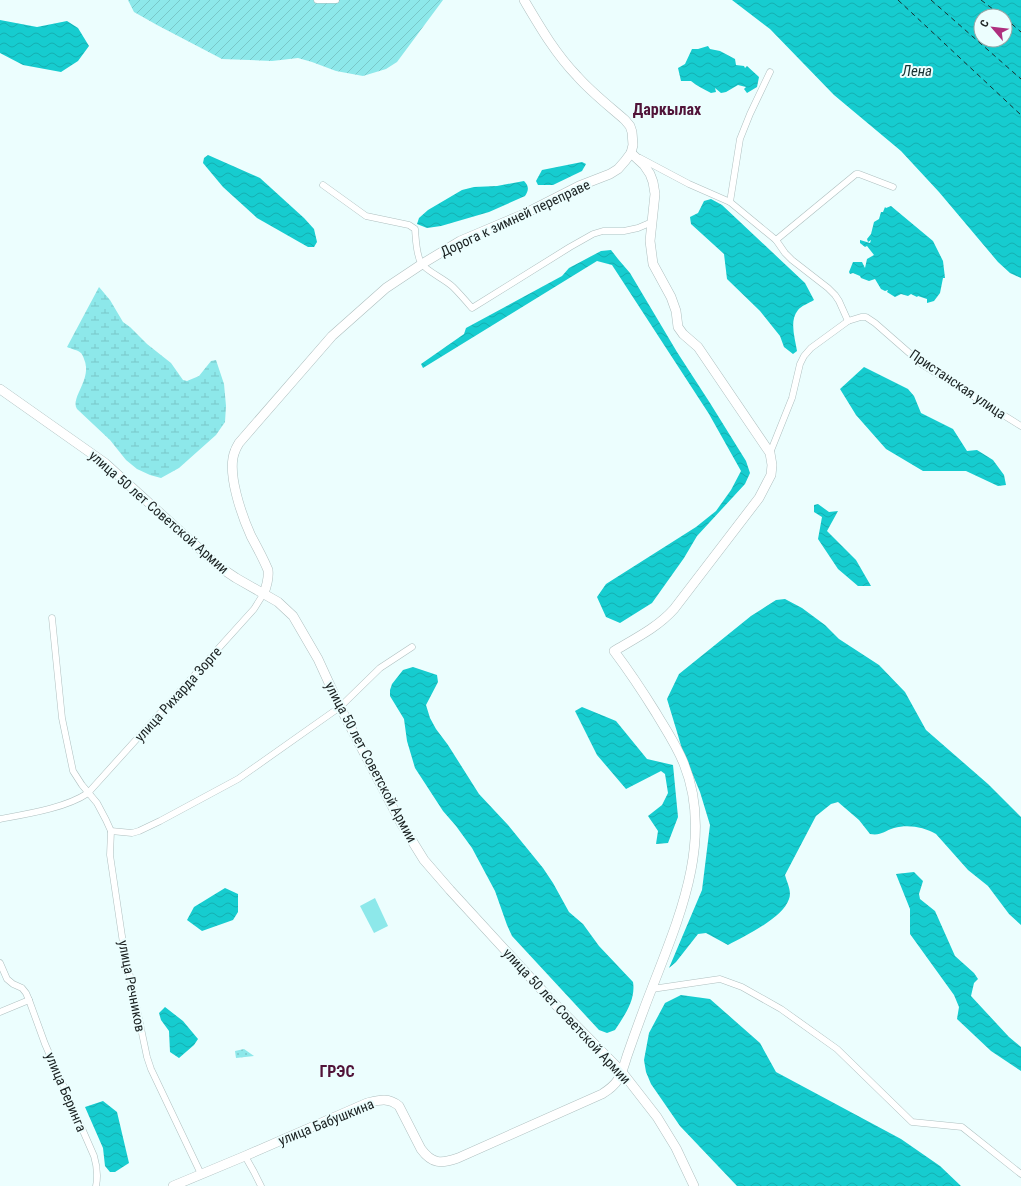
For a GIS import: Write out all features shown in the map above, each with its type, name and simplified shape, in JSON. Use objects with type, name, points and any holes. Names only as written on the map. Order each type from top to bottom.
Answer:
[{"type":"main road","points":[[524,0],[545,36],[561,58],[584,84],[630,126],[633,145],[631,153],[644,165],[653,182],[655,194],[650,241],[653,264],[671,297],[676,311],[678,327],[683,334],[698,347],[770,453]]},
{"type":"main road","name":"Дорога к зимней переправе","points":[[264,593],[268,583],[268,570],[245,522],[235,489],[233,469],[234,451],[239,443],[332,336],[386,288],[422,264],[468,237],[524,214],[579,186],[610,174],[626,162],[631,153]]},
{"type":"main road","name":"улица 50 лет Советской Армии","points":[[0,389],[105,462],[221,568],[278,602],[294,616],[318,659],[340,707],[401,823],[424,860],[550,999],[622,1072],[657,1117],[676,1148],[694,1186]]},
{"type":"main road","name":"улица Бабушкина","points":[[173,1186],[367,1103],[383,1100],[393,1102],[399,1106],[425,1155],[438,1162],[448,1162],[602,1094],[615,1085],[622,1072],[684,900],[694,854],[696,818],[690,780],[684,763],[675,745],[638,685],[614,651],[652,629],[666,619],[674,609],[759,498],[770,475],[772,465],[770,453]]},
{"type":"street","points":[[317,0],[336,0]]},
{"type":"street","points":[[730,202],[740,139],[770,72]]},
{"type":"street","points":[[631,153],[730,202],[776,240],[792,260],[835,294],[848,321]]},
{"type":"street","points":[[776,240],[856,174],[894,187]]},
{"type":"street","points":[[323,185],[366,216],[408,225],[415,229],[418,254],[422,264],[425,268],[453,287],[472,308],[593,234],[603,231],[624,232],[652,222]]},
{"type":"street","name":"Пристанская улица","points":[[770,453],[792,398],[800,364],[804,356],[811,348],[848,321],[861,317],[870,319],[923,365],[1021,426]]},
{"type":"street","name":"улица Рихарда Зорге","points":[[0,819],[59,806],[88,793],[254,609],[264,593]]},
{"type":"street","points":[[52,618],[64,731],[73,771],[88,793]]},
{"type":"street","points":[[111,832],[132,833],[139,831],[238,779],[340,707],[380,668],[412,646]]},
{"type":"street","name":"улица Речников","points":[[88,793],[97,803],[111,832],[110,855],[123,943],[147,1057],[151,1069],[201,1174]]},
{"type":"street","name":"улица Беринга","points":[[0,963],[7,979],[13,984],[22,988],[26,993],[48,1051],[94,1156],[97,1173],[96,1186]]},
{"type":"street","points":[[652,989],[720,979],[742,987],[781,1009],[837,1049],[912,1122],[962,1127],[1021,1174]]},
{"type":"street","points":[[0,1012],[29,1000]]},
{"type":"street","points":[[245,1156],[261,1186]]},
{"type":"green space","points":[[128,0],[443,0],[397,62],[386,69],[363,76],[336,71],[298,58],[272,61],[222,59],[134,12]]},
{"type":"green space","points":[[99,287],[110,300],[123,322],[171,363],[183,380],[187,381],[199,376],[211,361],[216,360],[224,384],[226,406],[225,422],[216,435],[179,468],[161,478],[137,469],[126,460],[110,440],[77,409],[76,399],[86,374],[86,366],[81,353],[67,347]]},
{"type":"green space","points":[[375,898],[388,926],[374,933],[360,906]]},
{"type":"green space","points":[[244,1049],[254,1056],[236,1058],[235,1051]]},
{"type":"water","name":"Лена","points":[[732,0],[1021,0],[1021,278],[1010,273],[998,262],[939,192],[901,151],[834,95],[770,29]]},
{"type":"water","points":[[0,20],[37,27],[67,21],[78,28],[89,46],[78,61],[61,72],[23,65],[0,53]]},
{"type":"water","points":[[708,46],[710,49],[720,51],[735,59],[736,65],[744,66],[745,68],[747,66],[759,77],[757,87],[747,93],[744,89],[746,87],[738,85],[726,92],[721,93],[715,88],[716,92],[711,93],[691,81],[681,81],[678,68],[685,64],[692,49]]},
{"type":"water","points":[[208,155],[260,178],[314,229],[317,242],[314,247],[308,247],[257,218],[223,187],[203,163],[204,158]]},
{"type":"water","points":[[582,162],[586,164],[582,171],[553,185],[538,185],[536,181],[542,170]]},
{"type":"water","points":[[524,181],[528,188],[525,196],[489,212],[441,226],[427,228],[417,224],[419,218],[428,210],[462,190],[474,187],[497,186]]},
{"type":"water","points":[[711,199],[722,205],[805,283],[814,300],[801,307],[795,314],[793,330],[797,351],[793,354],[784,347],[780,336],[760,311],[727,279],[724,254],[691,224],[690,217],[698,213],[704,201]]},
{"type":"water","points":[[891,206],[933,241],[943,261],[945,278],[943,278],[940,293],[934,301],[927,303],[927,299],[911,294],[908,296],[901,294],[895,297],[887,292],[888,290],[885,291],[881,289],[875,279],[869,281],[853,273],[850,274],[849,272],[853,262],[862,262],[865,268],[867,259],[874,255],[867,246],[865,247],[860,243],[860,240],[870,243],[871,240],[868,242],[867,239],[871,234],[874,222],[879,219],[881,212],[883,212],[885,207]]},
{"type":"water","points":[[611,250],[630,273],[677,352],[746,461],[750,473],[745,484],[697,536],[684,558],[652,603],[620,623],[606,617],[597,597],[606,584],[696,527],[716,511],[731,490],[741,471],[709,414],[612,265],[597,261],[423,368],[421,364],[464,334],[466,328],[562,276],[569,268],[601,251]]},
{"type":"water","points":[[864,367],[908,389],[914,396],[921,413],[953,429],[967,451],[977,450],[993,460],[1004,475],[1006,485],[998,486],[966,471],[923,471],[886,449],[856,415],[840,389]]},
{"type":"water","points":[[818,504],[829,512],[838,511],[827,531],[856,560],[871,586],[858,586],[838,569],[818,539],[822,517],[814,512],[814,505]]},
{"type":"water","points":[[785,599],[802,608],[825,625],[839,639],[879,665],[905,692],[926,730],[988,784],[1021,817],[1021,925],[1009,914],[988,886],[968,870],[936,834],[921,828],[905,826],[894,828],[880,834],[870,834],[859,820],[838,802],[831,804],[816,816],[785,875],[790,890],[789,899],[785,906],[772,920],[728,945],[706,933],[698,934],[676,962],[669,968],[702,890],[710,825],[700,792],[682,749],[667,699],[679,674],[751,616],[776,600]]},
{"type":"water","points":[[413,667],[437,675],[438,682],[426,705],[430,718],[479,794],[508,825],[543,868],[569,912],[583,924],[599,946],[633,982],[633,995],[631,1001],[615,1030],[607,1033],[599,1030],[512,936],[495,891],[472,848],[443,811],[415,768],[407,741],[404,719],[390,696],[392,684],[403,670]]},
{"type":"water","points":[[582,707],[616,721],[647,759],[673,765],[678,817],[668,843],[656,844],[658,831],[648,816],[662,805],[668,793],[665,774],[661,771],[626,789],[597,755],[575,711]]},
{"type":"water","points":[[914,872],[923,881],[919,894],[920,899],[935,911],[955,956],[974,973],[978,979],[974,983],[971,996],[1009,1037],[1021,1047],[1021,1071],[991,1051],[957,1019],[959,1007],[954,995],[910,934],[910,909],[896,874]]},
{"type":"water","points":[[225,888],[238,894],[238,912],[233,920],[202,931],[187,920],[194,907]]},
{"type":"water","points":[[681,995],[710,999],[760,1043],[776,1072],[901,1139],[940,1166],[961,1186],[737,1186],[680,1126],[651,1084],[646,1072],[644,1060],[649,1033],[665,1003]]},
{"type":"water","points":[[165,1007],[183,1021],[198,1039],[194,1045],[179,1058],[170,1052],[169,1031],[161,1020],[159,1013]]},
{"type":"water","points":[[103,1101],[117,1112],[129,1163],[115,1172],[110,1172],[105,1166],[103,1148],[85,1107]]},
{"type":"ferry route","points":[[898,0],[1021,115]]},
{"type":"ferry route","points":[[931,0],[1021,79]]},
{"type":"ferry route","points":[[981,0],[992,8]]},
{"type":"ferry route","points":[[1013,25],[1021,32]]},
{"type":"district","name":"Даркылах","points":[[667,109]]},
{"type":"district","name":"ГРЭС","points":[[337,1071]]}]
